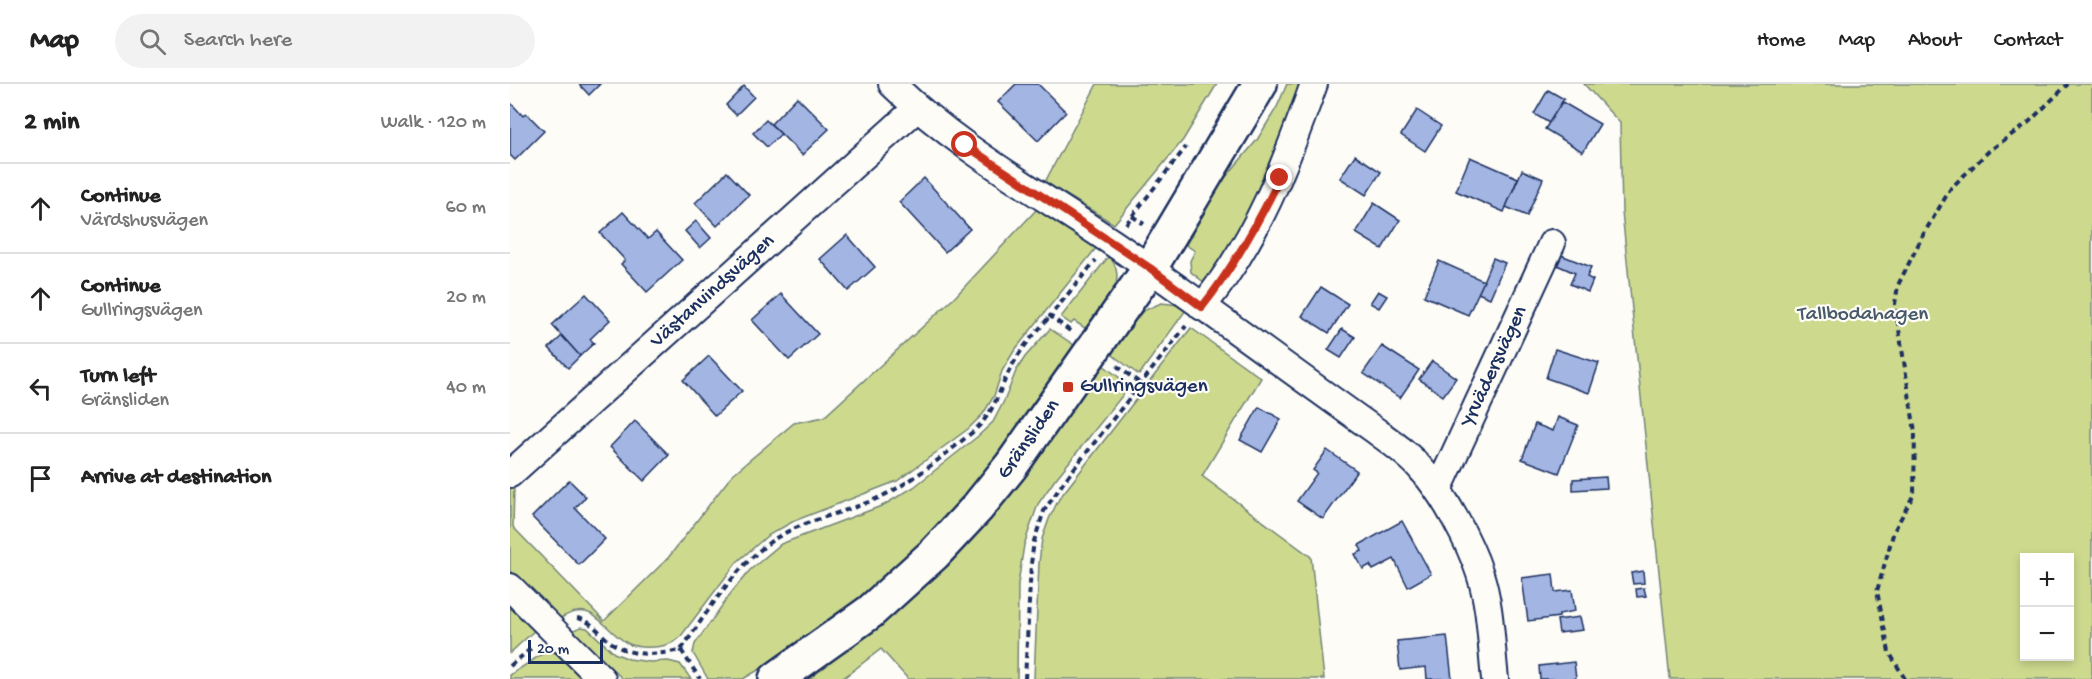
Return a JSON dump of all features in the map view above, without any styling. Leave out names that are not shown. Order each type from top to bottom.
[{"type":"street","points":[[892,84],[917,108],[965,145],[1150,268],[1404,452],[1438,490],[1472,554],[1485,595],[1495,679]]},
{"type":"street","name":"Gränsliden","points":[[776,679],[870,612],[934,554],[977,508],[1011,466],[1150,268],[1260,84]]},
{"type":"street","points":[[1202,307],[1226,275],[1256,227],[1280,178],[1314,84]]},
{"type":"street","name":"Västanvindsvägen","points":[[510,474],[917,108]]},
{"type":"street","name":"Yrvädersvägen","points":[[1438,490],[1552,243]]},
{"type":"street","points":[[510,587],[602,679]]},
{"type":"path","points":[[1905,679],[1889,652],[1877,591],[1894,531],[1914,494],[1915,432],[1895,304],[1898,285],[1923,235],[1951,188],[1989,151],[2029,122],[2068,84]]},
{"type":"path","points":[[1026,679],[1031,564],[1034,541],[1044,511],[1065,480],[1202,307]]},
{"type":"path","points":[[510,666],[565,621],[574,618],[590,623],[608,640],[622,649],[640,654],[681,650],[739,568],[772,541],[790,531],[871,501],[907,484],[971,433],[992,410],[1017,357],[1050,316]]},
{"type":"path","points":[[681,650],[700,679]]},
{"type":"green space","points":[[1097,84],[1217,84],[1183,140],[1114,224],[1045,182]]},
{"type":"green space","points":[[1287,84],[1305,84],[1283,144],[1228,257],[1205,283],[1191,272],[1190,261],[1195,251],[1186,245],[1220,184],[1257,140],[1277,107]]},
{"type":"green space","name":"Tallbodahagen","points":[[1584,84],[2092,84],[2092,679],[1670,679],[1622,212],[1620,123]]},
{"type":"green space","points":[[1037,209],[1097,247],[1014,351],[1002,371],[994,396],[983,414],[968,429],[897,481],[794,521],[767,536],[737,562],[674,642],[654,647],[631,645],[618,637],[596,617],[581,611],[559,619],[510,571],[510,488],[514,485],[513,527],[604,621],[668,558],[733,474],[794,423],[824,417],[954,298]]},
{"type":"green space","points":[[1109,256],[1115,266],[1117,276],[1116,285],[1107,304],[1088,330],[1074,321],[1071,324],[1061,317]]},
{"type":"green space","points":[[1161,303],[1179,305],[1186,310],[1139,375],[1106,350],[1143,311]]},
{"type":"green space","points":[[1191,328],[1261,378],[1202,476],[1311,557],[1324,679],[1034,679],[1039,563],[1042,539],[1049,519],[1059,499]]},
{"type":"green space","points":[[1050,329],[1077,347],[964,503],[870,594],[811,639],[743,679],[708,679],[693,653],[695,644],[750,570],[781,544],[884,505],[914,487],[977,437],[993,422],[1016,371],[1025,357]]},
{"type":"green space","points":[[1103,365],[1130,386],[1038,504],[1024,545],[1018,584],[1017,679],[908,679],[881,649],[842,679],[809,679],[913,593],[998,509],[1031,467],[1040,452],[1052,422],[1059,427]]},
{"type":"green space","points":[[510,605],[535,630],[510,653]]},
{"type":"green space","points":[[581,627],[587,628],[614,653],[629,659],[650,662],[668,661],[680,664],[691,679],[623,679],[571,631]]},
{"type":"green space","points":[[548,650],[560,655],[586,679],[510,679],[510,675]]},
{"type":"building","points":[[579,84],[600,84],[589,95]]},
{"type":"building","points":[[1016,84],[1038,84],[1066,112],[1038,141],[998,102]]},
{"type":"building","points":[[744,86],[754,97],[736,115],[726,105]]},
{"type":"building","points":[[1548,90],[1564,99],[1549,123],[1534,114]]},
{"type":"building","points":[[797,97],[829,129],[802,155],[771,124]]},
{"type":"building","points":[[510,102],[523,116],[526,113],[544,131],[515,160],[510,155]]},
{"type":"building","points":[[1562,102],[1600,124],[1583,152],[1545,129]]},
{"type":"building","points":[[1417,110],[1441,126],[1425,151],[1401,135]]},
{"type":"building","points":[[766,120],[781,134],[767,147],[753,133]]},
{"type":"building","points":[[1355,155],[1381,172],[1366,195],[1340,178]]},
{"type":"building","points":[[1470,157],[1518,178],[1504,212],[1456,191]]},
{"type":"building","points":[[1522,170],[1543,179],[1527,216],[1506,207]]},
{"type":"building","points":[[727,172],[749,195],[717,226],[695,203]]},
{"type":"building","points":[[924,178],[970,229],[945,252],[899,202]]},
{"type":"building","points":[[1374,203],[1400,220],[1382,249],[1356,233]]},
{"type":"building","points":[[623,212],[648,239],[656,232],[682,260],[647,292],[621,264],[625,260],[600,233]]},
{"type":"building","points":[[696,221],[711,238],[700,248],[685,231]]},
{"type":"building","points":[[847,235],[875,267],[848,291],[820,259]]},
{"type":"building","points":[[1561,255],[1591,267],[1587,277],[1593,280],[1588,292],[1570,284],[1575,273],[1557,265]]},
{"type":"building","points":[[1493,258],[1505,263],[1490,298],[1478,293]]},
{"type":"building","points":[[1439,261],[1484,281],[1468,315],[1424,296]]},
{"type":"building","points":[[1321,287],[1348,304],[1329,333],[1302,316]]},
{"type":"building","points":[[1378,291],[1387,296],[1379,308],[1370,303]]},
{"type":"building","points":[[586,294],[610,320],[590,339],[594,343],[580,356],[552,325]]},
{"type":"building","points":[[781,294],[818,334],[789,360],[752,320]]},
{"type":"building","points":[[1342,329],[1355,337],[1341,358],[1328,350]]},
{"type":"building","points":[[562,336],[580,356],[568,368],[549,348]]},
{"type":"building","points":[[1382,346],[1419,370],[1400,398],[1363,373]]},
{"type":"building","points":[[1555,349],[1599,363],[1589,393],[1546,378]]},
{"type":"building","points":[[709,356],[742,391],[715,416],[683,380]]},
{"type":"building","points":[[1432,361],[1456,378],[1443,396],[1419,379]]},
{"type":"building","points":[[1259,407],[1281,419],[1262,452],[1240,440]]},
{"type":"building","points":[[1558,417],[1578,425],[1559,473],[1522,459],[1535,424],[1553,431]]},
{"type":"building","points":[[635,421],[669,455],[644,481],[610,447]]},
{"type":"building","points":[[1327,450],[1357,471],[1323,519],[1297,501],[1317,473],[1313,470]]},
{"type":"building","points":[[1606,477],[1607,488],[1573,490],[1573,479]]},
{"type":"building","points":[[569,480],[586,497],[575,508],[605,539],[579,565],[532,517]]},
{"type":"building","points":[[1402,521],[1431,574],[1408,587],[1394,559],[1373,570],[1370,565],[1363,569],[1355,554],[1362,551],[1359,545]]},
{"type":"building","points":[[1643,571],[1644,583],[1633,584],[1631,573]]},
{"type":"building","points":[[1553,574],[1555,592],[1572,590],[1575,611],[1559,614],[1559,617],[1528,621],[1522,578]]},
{"type":"building","points":[[1644,588],[1646,596],[1637,597],[1636,589]]},
{"type":"building","points":[[1580,617],[1583,630],[1559,633],[1557,620]]},
{"type":"building","points":[[1447,636],[1452,679],[1427,679],[1426,667],[1400,670],[1397,641]]},
{"type":"building","points":[[1574,662],[1576,679],[1540,679],[1539,666]]},
{"type":"place","name":"Gullringsvägen","points":[[1068,387]]},
{"type":"route","points":[[965,145],[1150,268],[1202,307],[1226,275],[1256,227],[1280,178]]}]
